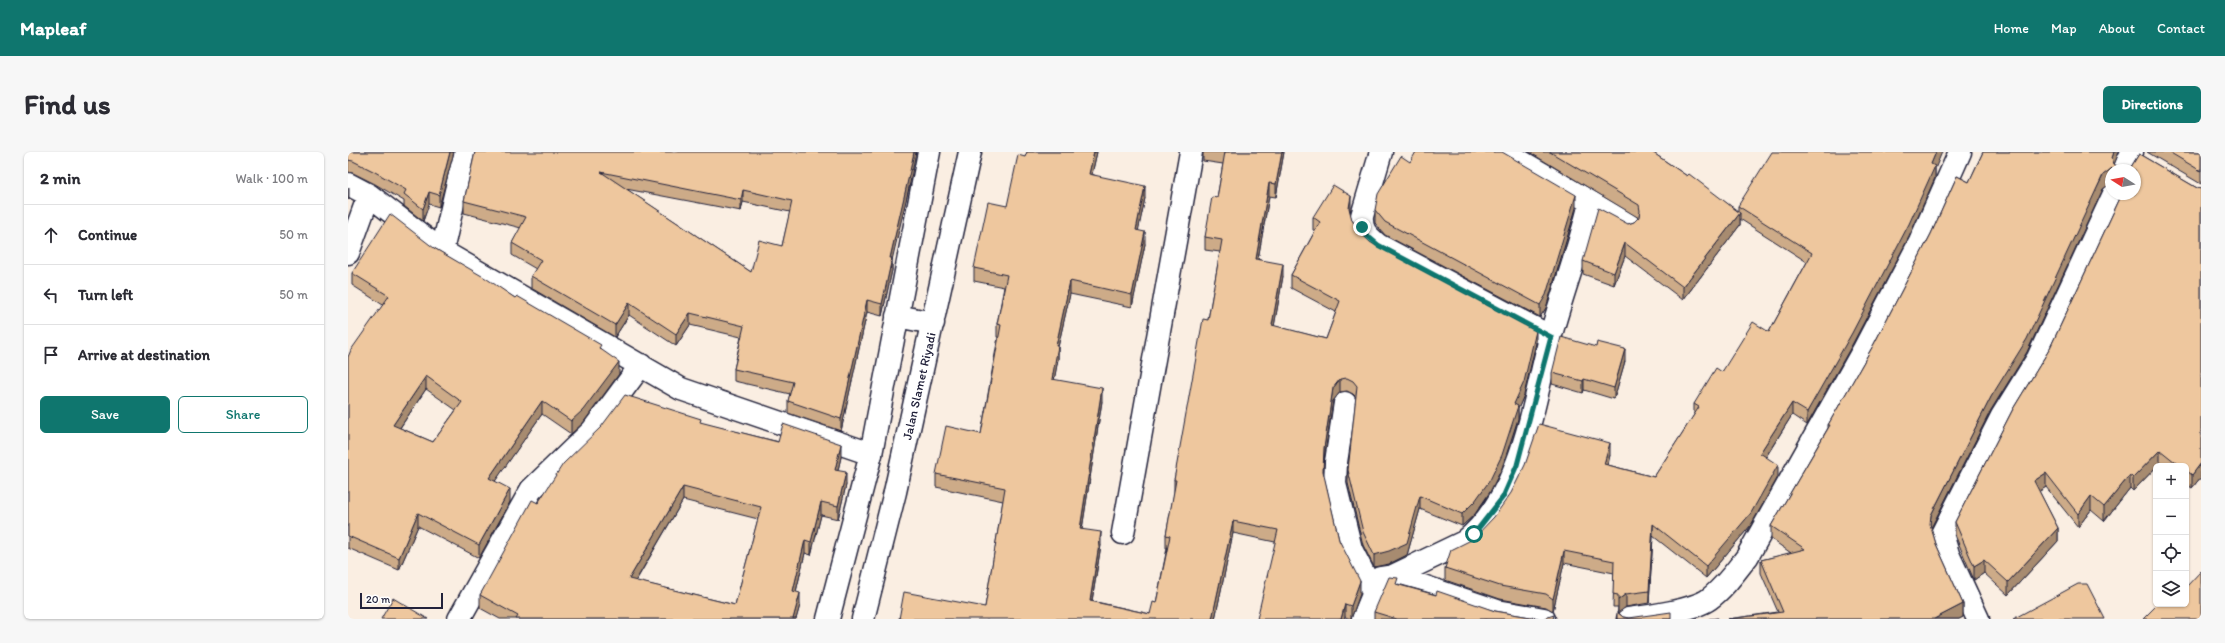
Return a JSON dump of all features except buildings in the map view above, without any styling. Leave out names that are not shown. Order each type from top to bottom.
[{"type":"street","points":[[442,251],[465,152]]},
{"type":"street","points":[[828,619],[871,454],[928,152]]},
{"type":"street","name":"Jalan Slamet Riyadi","points":[[863,619],[895,492],[970,152]]},
{"type":"street","points":[[1123,533],[1191,152]]},
{"type":"street","points":[[1381,152],[1362,216],[1362,227],[1365,234],[1378,245],[1551,337]]},
{"type":"street","points":[[1504,152],[1628,224]]},
{"type":"street","points":[[1628,619],[1678,610],[1708,600],[1729,580],[1746,557],[1862,351],[1920,242],[1960,152]]},
{"type":"street","points":[[2127,164],[2132,152]]},
{"type":"street","points":[[348,184],[369,195],[442,251],[681,389],[871,454]]},
{"type":"street","points":[[348,253],[369,195]]},
{"type":"street","points":[[1978,619],[1948,554],[1942,534],[2002,416],[2038,358],[2111,200]]},
{"type":"street","points":[[1363,619],[1380,578],[1393,576],[1464,542],[1474,534],[1503,497],[1517,465],[1569,272],[1581,242],[1590,203]]},
{"type":"street","points":[[897,316],[933,323]]},
{"type":"street","points":[[459,619],[531,490],[592,431],[641,365]]},
{"type":"street","points":[[1345,403],[1336,462],[1335,484],[1351,549],[1373,592]]},
{"type":"street","points":[[1393,576],[1497,611],[1544,619]]},
{"type":"route","points":[[1362,227],[1365,234],[1378,245],[1551,337],[1517,465],[1503,497],[1474,534]]}]
